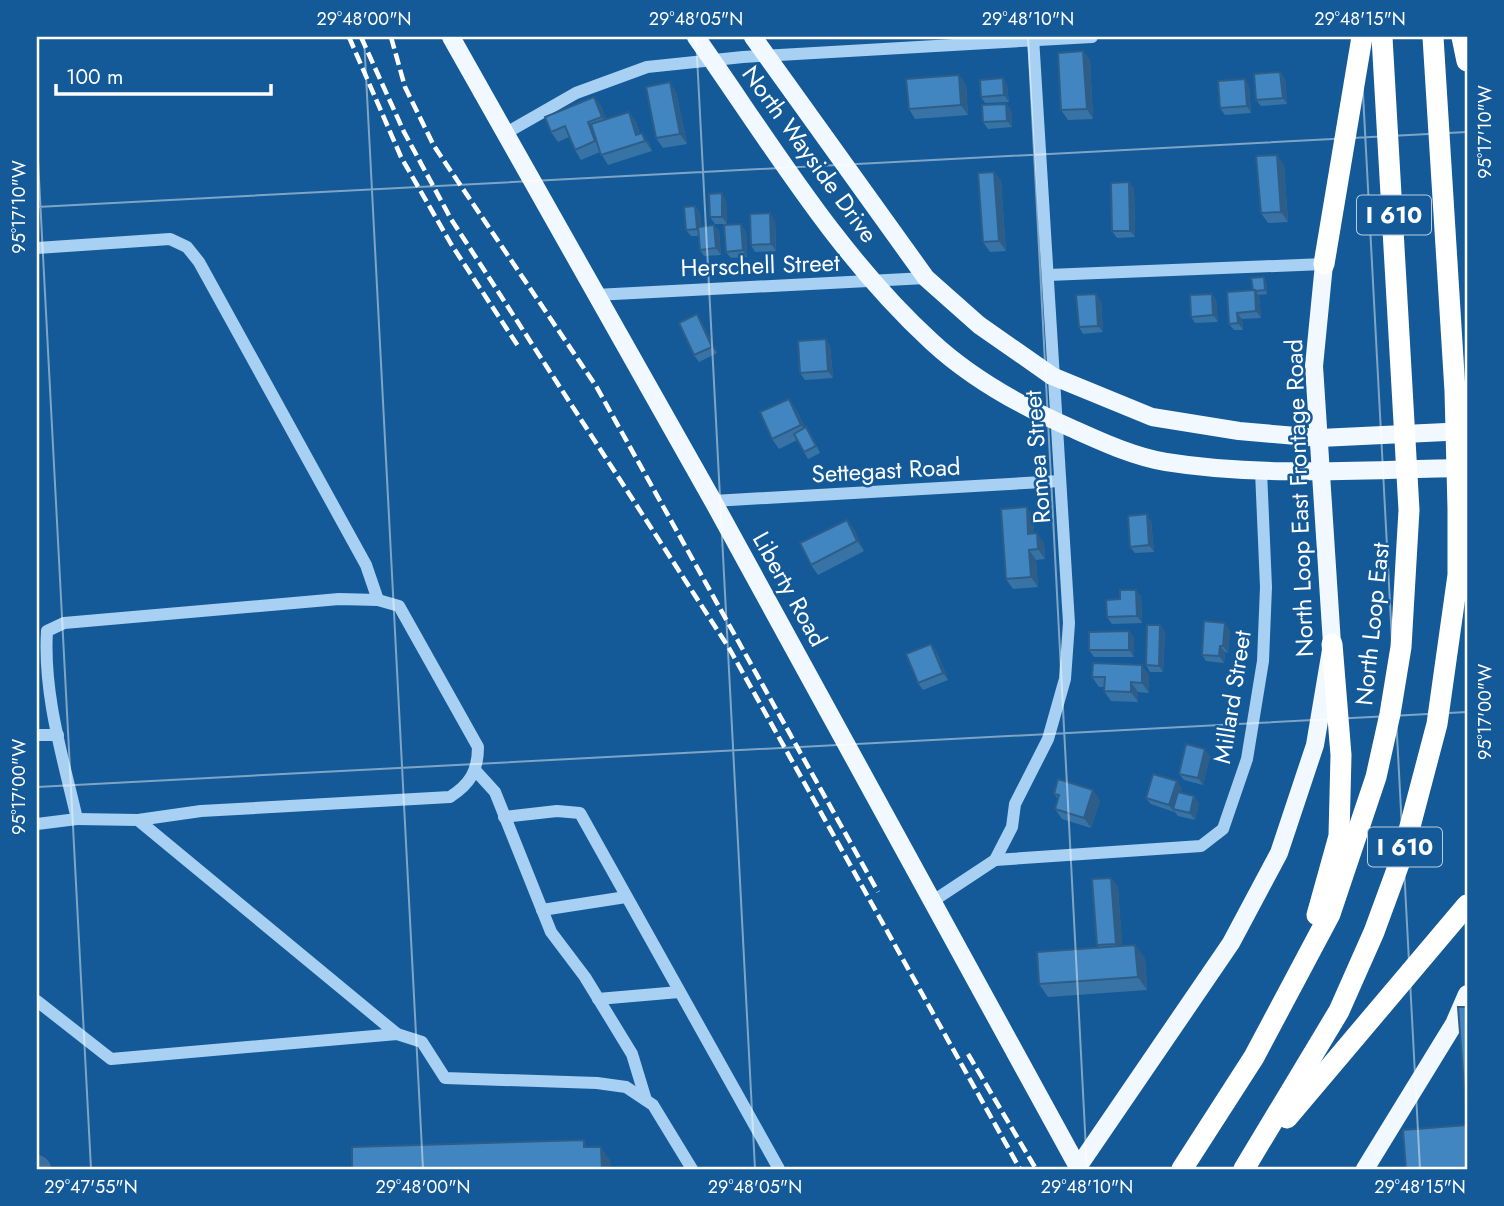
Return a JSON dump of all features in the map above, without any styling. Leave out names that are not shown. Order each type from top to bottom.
[{"type":"highway","points":[[1324,264],[1362,37]]},
{"type":"highway","name":"North Loop East","points":[[1182,1169],[1293,990],[1330,915],[1376,777],[1401,647],[1409,510],[1405,394],[1382,37]]},
{"type":"highway","name":"I 610","points":[[1249,1161],[1339,1011],[1374,932],[1403,853],[1426,775],[1449,650],[1458,575],[1455,391],[1433,37]]},
{"type":"highway","points":[[1462,37],[1467,61]]},
{"type":"highway","points":[[1293,990],[1339,836],[1341,755],[1332,644]]},
{"type":"highway","points":[[1249,1161],[1467,905]]},
{"type":"main road","name":"Liberty Road","points":[[451,37],[713,500],[1078,1168]]},
{"type":"main road","name":"North Wayside Drive","points":[[696,37],[817,214],[874,282],[933,343],[980,377],[1058,422],[1163,461],[1261,471],[1467,468]]},
{"type":"main road","name":"North Wayside Drive","points":[[753,37],[926,278],[979,325],[1052,376],[1152,416],[1239,431],[1321,438],[1467,431]]},
{"type":"main road","name":"North Loop East Frontage Road","points":[[1078,1168],[1231,943],[1279,853],[1315,745],[1332,644],[1321,438],[1314,366],[1324,264]]},
{"type":"main road","points":[[1365,1169],[1454,1024],[1467,994]]},
{"type":"street","points":[[506,133],[576,93],[648,67],[766,56],[1033,38],[1092,37]]},
{"type":"street","name":"Romea Street","points":[[995,860],[1012,827],[1014,804],[1048,739],[1065,679],[1069,623],[1033,38]]},
{"type":"street","points":[[37,247],[170,239],[187,247],[199,262],[366,565],[378,600]]},
{"type":"street","points":[[1048,275],[1324,264]]},
{"type":"street","name":"Herschell Street","points":[[595,295],[926,278]]},
{"type":"street","name":"Millard Street","points":[[933,901],[995,860],[1201,846],[1215,838],[1223,829],[1247,759],[1263,661],[1266,587],[1261,471]]},
{"type":"street","name":"Settegast Road","points":[[713,500],[1060,481]]},
{"type":"street","points":[[37,824],[77,819],[138,820],[201,811],[450,797],[467,785],[474,771],[478,747],[399,606],[378,600],[339,599],[64,623],[47,631],[46,653],[58,734],[77,819]]},
{"type":"street","points":[[37,735],[58,734]]},
{"type":"street","points":[[474,771],[495,792],[551,932],[632,1054],[646,1100]]},
{"type":"street","points":[[505,817],[558,811],[580,813],[779,1169]]},
{"type":"street","points":[[138,820],[397,1034],[422,1042],[445,1078],[597,1083],[626,1087],[653,1105],[692,1169]]},
{"type":"street","points":[[542,910],[626,897]]},
{"type":"street","points":[[598,999],[679,992]]},
{"type":"street","points":[[37,1000],[111,1059],[397,1034]]},
{"type":"building","points":[[1083,51],[1087,109],[1061,110],[1058,53]]},
{"type":"building","points":[[1280,72],[1283,98],[1256,100],[1254,74]]},
{"type":"building","points":[[959,75],[961,105],[909,109],[906,79]]},
{"type":"building","points":[[1003,78],[1004,95],[981,97],[980,80]]},
{"type":"building","points":[[1245,79],[1247,106],[1220,108],[1218,81]]},
{"type":"building","points":[[670,82],[680,134],[656,138],[646,87]]},
{"type":"building","points":[[594,97],[602,117],[588,122],[595,141],[575,150],[565,126],[551,132],[545,117]]},
{"type":"building","points":[[1006,104],[1007,121],[983,122],[982,105]]},
{"type":"building","points":[[629,112],[636,135],[642,133],[645,141],[601,155],[591,124]]},
{"type":"building","points":[[1277,155],[1281,212],[1261,213],[1256,156]]},
{"type":"building","points":[[994,172],[999,241],[983,242],[978,173]]},
{"type":"building","points":[[1129,182],[1130,231],[1112,231],[1111,183]]},
{"type":"building","points":[[722,193],[722,217],[710,217],[709,194]]},
{"type":"building","points":[[695,206],[697,229],[686,230],[684,207]]},
{"type":"building","points":[[770,213],[771,244],[751,245],[750,214]]},
{"type":"building","points":[[741,224],[743,250],[726,252],[724,225]]},
{"type":"building","points":[[714,225],[716,248],[700,250],[698,227]]},
{"type":"building","points":[[1264,277],[1265,290],[1253,290],[1251,278]]},
{"type":"building","points":[[1255,290],[1256,311],[1237,313],[1238,323],[1229,324],[1227,292]]},
{"type":"building","points":[[1096,294],[1098,326],[1079,327],[1076,295]]},
{"type":"building","points":[[1212,294],[1213,315],[1191,317],[1190,295]]},
{"type":"building","points":[[697,314],[712,347],[694,355],[679,323]]},
{"type":"building","points":[[826,339],[828,371],[800,373],[798,341]]},
{"type":"building","points":[[789,399],[801,425],[772,439],[760,412]]},
{"type":"building","points":[[806,427],[816,446],[804,452],[794,434]]},
{"type":"building","points":[[1027,507],[1028,534],[1037,533],[1038,549],[1029,550],[1031,577],[1006,579],[1001,509]]},
{"type":"building","points":[[1147,514],[1149,545],[1130,547],[1128,516]]},
{"type":"building","points":[[847,520],[857,541],[811,565],[800,543]]},
{"type":"building","points":[[1120,590],[1136,590],[1137,616],[1107,617],[1106,600],[1120,599]]},
{"type":"building","points":[[1204,621],[1225,623],[1223,646],[1220,646],[1219,656],[1202,655]]},
{"type":"building","points":[[1147,625],[1160,625],[1159,666],[1146,665]]},
{"type":"building","points":[[1129,631],[1129,650],[1089,650],[1089,632]]},
{"type":"building","points":[[931,644],[943,673],[918,683],[906,654]]},
{"type":"building","points":[[1093,663],[1142,665],[1142,683],[1131,682],[1131,692],[1104,691],[1105,677],[1092,677]]},
{"type":"building","points":[[1186,744],[1205,749],[1198,778],[1179,774]]},
{"type":"building","points":[[1153,774],[1177,781],[1169,805],[1146,798]]},
{"type":"building","points":[[1058,779],[1093,790],[1084,818],[1055,809],[1059,795],[1054,794]]},
{"type":"building","points":[[1178,792],[1194,796],[1190,813],[1173,809]]},
{"type":"building","points":[[1111,878],[1116,944],[1097,945],[1092,879]]},
{"type":"building","points":[[1135,945],[1138,977],[1039,984],[1037,952]]},
{"type":"building","points":[[1458,1007],[1467,1007],[1467,1125]]},
{"type":"building","points":[[1467,1125],[1467,1169],[1406,1169],[1403,1130]]},
{"type":"building","points":[[584,1140],[584,1147],[601,1147],[602,1169],[352,1169],[352,1147]]},
{"type":"railway","points":[[349,37],[401,157],[451,244],[518,346]]},
{"type":"railway","points":[[361,37],[404,132],[451,219],[729,648],[1020,1169]]},
{"type":"railway","points":[[391,37],[405,87],[434,146],[596,386],[878,892]]},
{"type":"railway","points":[[968,1054],[1036,1169]]}]
